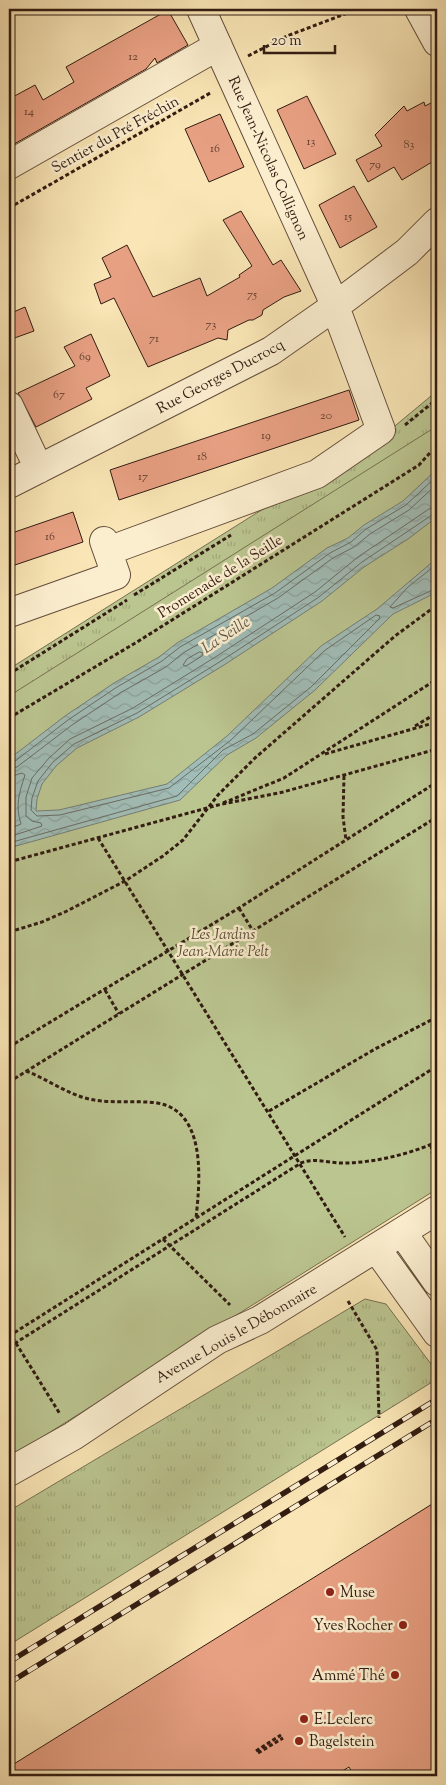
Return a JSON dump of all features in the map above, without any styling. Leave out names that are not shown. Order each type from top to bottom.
[{"type":"street","name":"Rue Jean-Nicolas Collignon","points":[[9,613],[116,575],[106,546],[317,474],[380,430],[334,307],[201,9]]},
{"type":"street","points":[[419,9],[437,42]]},
{"type":"street","points":[[9,165],[227,64]]},
{"type":"street","name":"Rue Georges Ducrocq","points":[[9,484],[271,351],[334,307],[407,252],[437,222]]},
{"type":"street","points":[[9,406],[39,469]]},
{"type":"street","name":"Avenue Louis le Débonnaire","points":[[9,1472],[73,1436],[217,1340],[260,1320],[437,1210]]},
{"type":"street","points":[[402,1232],[437,1282]]},
{"type":"street","points":[[376,1248],[437,1333]]},
{"type":"path","name":"Sentier du Pré Fréchin","points":[[9,208],[52,182],[227,64],[288,36],[358,9]]},
{"type":"path","points":[[400,428],[437,399]]},
{"type":"path","name":"Promenade de la Seille","points":[[9,718],[136,642],[419,465],[437,445]]},
{"type":"path","points":[[9,674],[234,533]]},
{"type":"path","points":[[9,932],[42,922],[125,882],[148,867],[183,840],[206,808],[255,758],[395,636],[437,605]]},
{"type":"path","points":[[218,806],[284,778],[437,679]]},
{"type":"path","points":[[410,729],[437,713]]},
{"type":"path","points":[[322,755],[437,722]]},
{"type":"path","points":[[9,862],[206,808],[249,801],[344,776],[437,749]]},
{"type":"path","points":[[344,776],[343,818],[346,840]]},
{"type":"path","points":[[9,1047],[239,908],[437,782]]},
{"type":"path","points":[[9,1072],[11,1080],[437,817]]},
{"type":"path","points":[[98,838],[296,1154],[346,1238]]},
{"type":"path","points":[[239,908],[253,931]]},
{"type":"path","points":[[105,990],[119,1014]]},
{"type":"path","points":[[269,1112],[375,1049],[437,1017]]},
{"type":"path","points":[[62,1419],[9,1334],[437,1066]]},
{"type":"path","points":[[26,1071],[88,1099],[160,1104],[176,1110],[188,1124],[194,1137],[197,1158],[198,1195],[195,1218]]},
{"type":"path","points":[[9,1347],[301,1163],[310,1159],[344,1163],[362,1162],[387,1158],[437,1142]]},
{"type":"path","points":[[432,1145],[437,1184]]},
{"type":"path","points":[[163,1239],[236,1310]]},
{"type":"path","points":[[348,1301],[378,1350],[379,1418]]},
{"type":"path","points":[[257,1752],[282,1737]]},
{"type":"green space","points":[[437,391],[437,491],[9,772],[9,669],[255,514],[372,445]]},
{"type":"green space","name":"Les Jardins Jean-Marie Pelt","points":[[437,426],[437,1189],[9,1458],[9,696]]},
{"type":"green space","points":[[365,1299],[386,1304],[437,1372],[437,1379],[9,1645],[9,1511]]},
{"type":"water","name":"La Seille","points":[[437,469],[437,517],[408,539],[364,567],[322,601],[224,665],[139,717],[77,748],[56,766],[42,784],[37,799],[36,811],[59,810],[167,784],[227,736],[321,646],[377,609],[437,558],[437,592],[393,614],[315,690],[256,738],[227,755],[180,800],[9,848],[9,759],[65,716],[114,683],[159,657],[177,643],[272,588],[327,548],[348,538],[364,525],[403,501]]},
{"type":"building","points":[[168,10],[188,45],[157,63],[155,58],[146,69],[9,147],[9,99],[35,85],[43,100],[74,82],[66,67]]},
{"type":"building","points":[[307,96],[336,154],[304,169],[277,110]]},
{"type":"building","points":[[437,100],[437,159],[402,180],[394,167],[368,182],[356,160],[382,146],[375,135],[404,106],[407,111],[424,102],[425,106]]},
{"type":"building","points":[[220,114],[244,167],[209,182],[185,129]]},
{"type":"building","points":[[354,186],[377,227],[340,248],[319,205]]},
{"type":"building","points":[[241,211],[273,265],[281,260],[301,291],[284,297],[263,310],[262,315],[253,320],[228,330],[227,340],[218,338],[148,367],[114,298],[101,304],[94,284],[111,277],[102,258],[127,245],[153,297],[200,278],[207,296],[240,277],[239,275],[252,266],[223,220]]},
{"type":"building","points":[[25,307],[34,331],[9,340],[9,314]]},
{"type":"building","points":[[91,334],[110,376],[86,388],[92,399],[36,427],[18,393],[75,366],[64,347]]},
{"type":"building","points":[[349,390],[359,420],[119,500],[110,470]]},
{"type":"building","points":[[73,512],[83,542],[9,567],[9,534]]},
{"type":"building","name":"Muse","points":[[437,1501],[437,1776],[354,1776],[349,1767],[334,1776],[9,1776],[9,1767]]},
{"type":"railway","points":[[9,1662],[437,1399]]},
{"type":"railway","points":[[9,1683],[437,1419]]},
{"type":"place","name":"Muse","points":[[330,1592]]},
{"type":"place","name":"Yves Rocher","points":[[403,1625]]},
{"type":"place","name":"Ammé Thé","points":[[395,1675]]},
{"type":"place","name":"E.Leclerc","points":[[304,1719]]},
{"type":"place","name":"Bagelstein","points":[[299,1741]]}]
